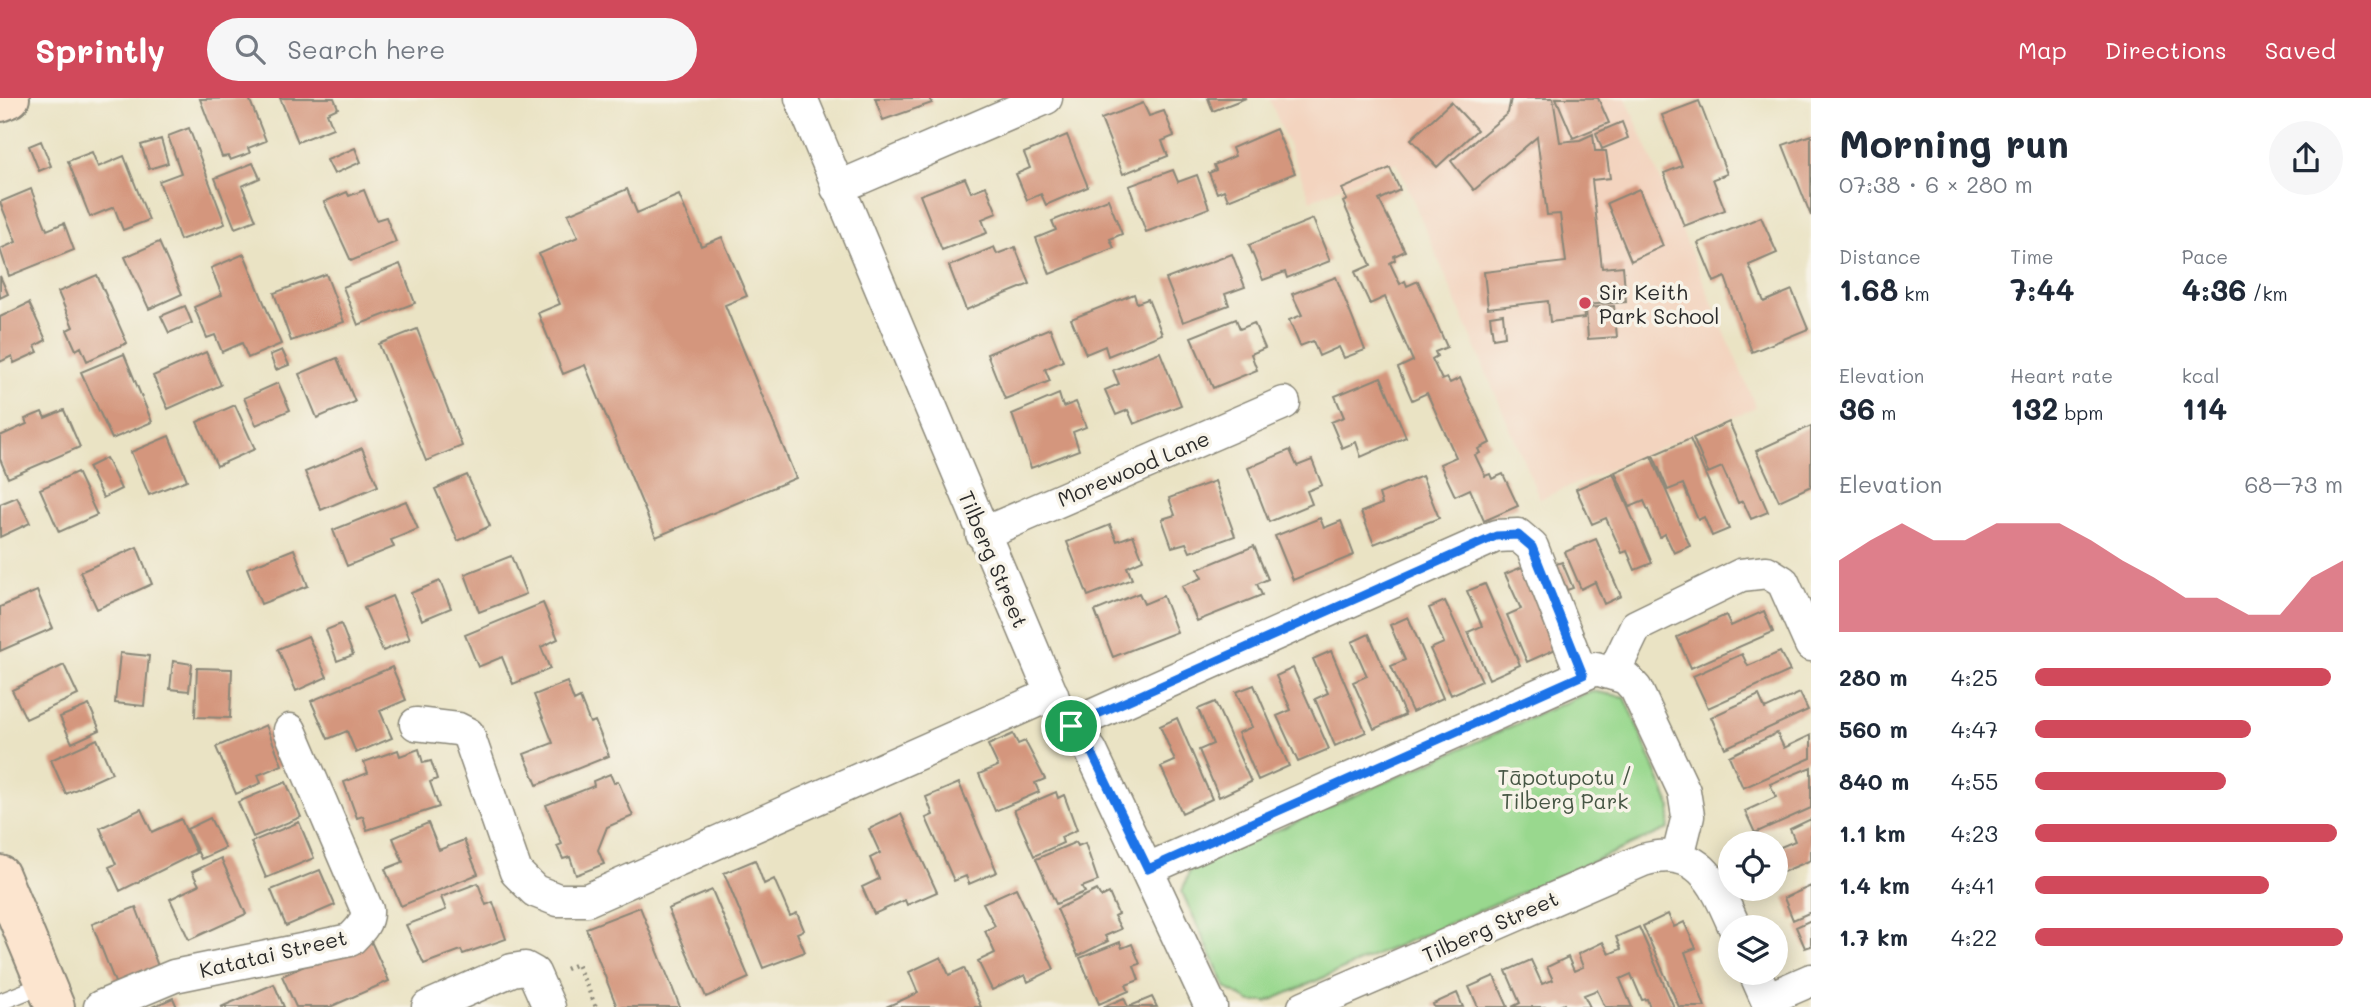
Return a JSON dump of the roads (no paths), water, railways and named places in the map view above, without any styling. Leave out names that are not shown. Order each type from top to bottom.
[{"type":"main road","points":[[0,102],[10,98]]},
{"type":"main road","points":[[0,876],[50,996]]},
{"type":"street","name":"Tilberg Street","points":[[801,98],[836,188],[1052,694],[1071,726],[1091,751],[1211,1007]]},
{"type":"street","points":[[836,188],[1046,98]]},
{"type":"street","name":"Morewood Lane","points":[[982,534],[1284,402]]},
{"type":"street","points":[[1071,726],[1496,536],[1518,535],[1532,547],[1597,674]]},
{"type":"street","points":[[1148,869],[1597,674],[1636,626],[1741,575],[1768,572],[1783,582],[1811,645]]},
{"type":"street","points":[[1597,674],[1626,678],[1636,689],[1684,792],[1688,817],[1678,856],[1698,865],[1716,886],[1729,915]]},
{"type":"street","points":[[416,724],[458,729],[468,734],[516,872],[535,891],[558,900],[587,900],[1052,694]]},
{"type":"street","name":"Katatai Street","points":[[100,1007],[174,976],[350,940],[361,929],[368,918],[367,910],[290,730]]},
{"type":"street","name":"Tilberg Street","points":[[1304,1007],[1643,860],[1663,854],[1678,856]]},
{"type":"street","points":[[428,1007],[512,970],[524,968],[534,973],[549,1007]]},
{"type":"street","points":[[1764,993],[1811,980]]},
{"type":"lane","points":[[0,1002],[50,996]]},
{"type":"place","name":"Sir Keith Park School","points":[[1585,303]]},
{"type":"park label","name":"Tāpotupotu / Tilberg Park","points":[[1565,788]]}]
